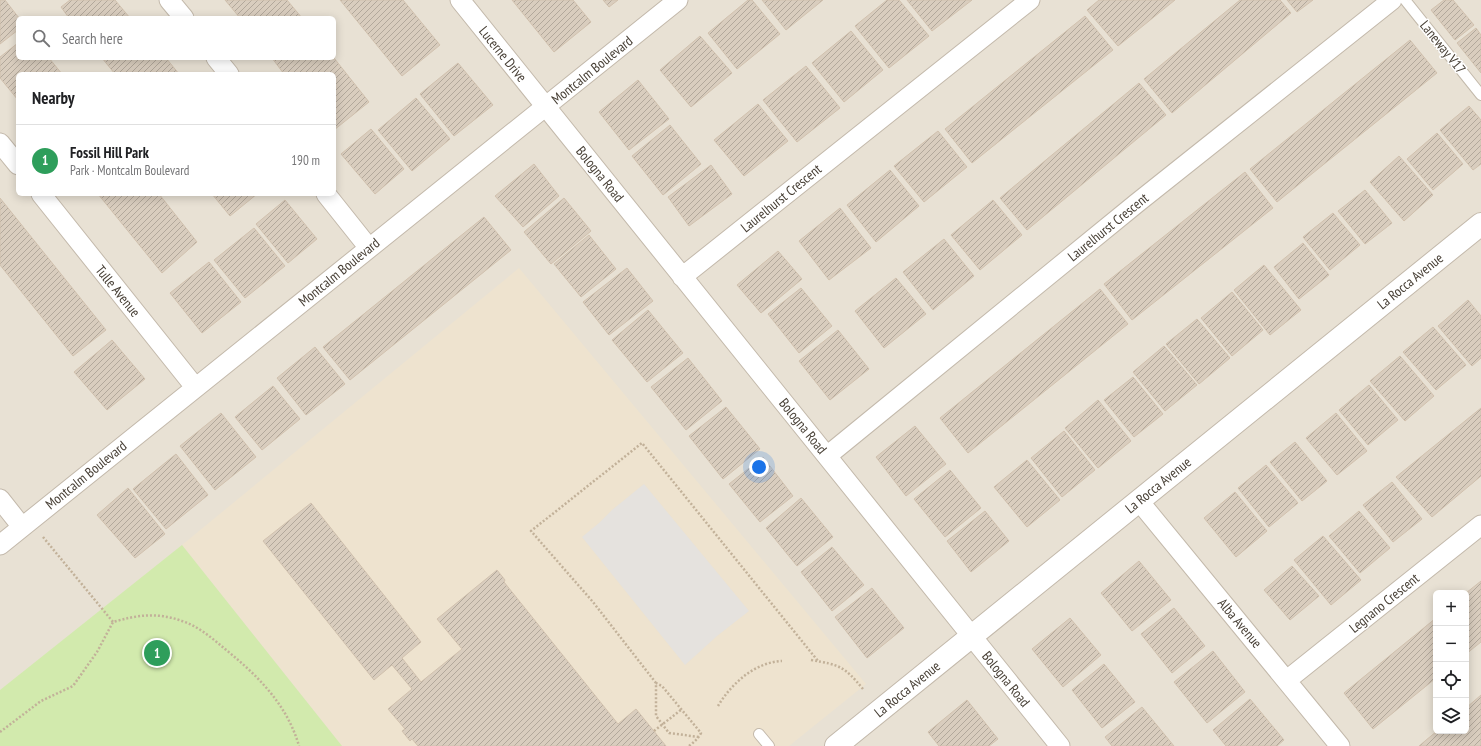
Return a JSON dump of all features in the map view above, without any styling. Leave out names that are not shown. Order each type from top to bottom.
[{"type":"street","points":[[169,0],[182,16]]},
{"type":"street","name":"Lucerne Drive","points":[[460,0],[546,107]]},
{"type":"street","name":"Montcalm Boulevard","points":[[0,545],[678,0]]},
{"type":"street","name":"Laurelhurst Crescent","points":[[682,277],[1030,0]]},
{"type":"street","name":"Laurelhurst Crescent","points":[[827,456],[1131,208],[1392,0]]},
{"type":"street","points":[[218,60],[227,72]]},
{"type":"street","name":"Bologna Road","points":[[546,107],[1060,746]]},
{"type":"street","points":[[0,143],[16,163]]},
{"type":"street","name":"Tulle Avenue","points":[[43,196],[196,388]]},
{"type":"street","points":[[328,196],[370,248]]},
{"type":"street","name":"La Rocca Avenue","points":[[836,746],[1481,224]]},
{"type":"street","points":[[0,499],[22,527]]},
{"type":"street","name":"Alba Avenue","points":[[1139,501],[1288,680],[1340,746]]},
{"type":"street","name":"Legnano Crescent","points":[[1288,680],[1481,525]]},
{"type":"lane","name":"Laneway V17","points":[[1405,0],[1481,95]]},
{"type":"lane","points":[[759,734],[769,746]]},
{"type":"path","points":[[688,746],[699,737],[701,733],[662,686],[656,683],[593,602],[532,531],[642,443],[818,661]]},
{"type":"path","points":[[43,537],[113,622]]},
{"type":"path","points":[[0,732],[41,701],[73,686],[97,652],[113,622],[142,615],[164,616],[182,621],[195,627],[215,640],[235,657],[277,700],[287,716],[299,746]]},
{"type":"path","points":[[811,660],[841,667],[848,672],[863,689]]},
{"type":"path","points":[[718,706],[730,689],[746,675],[775,661],[782,661]]},
{"type":"path","points":[[656,683],[656,716],[669,733],[699,737]]},
{"type":"path","points":[[654,731],[682,709]]},
{"type":"shaded area","points":[[0,0],[1481,0],[1481,746],[0,746]]},
{"type":"shaded area","points":[[519,268],[866,684],[789,746],[342,746],[182,545]]},
{"type":"shaded area","points":[[644,484],[749,611],[717,636],[685,665],[582,537]]},
{"type":"green space","points":[[182,545],[342,746],[0,746],[0,690]]},
{"type":"building","points":[[0,0],[5,0],[17,16],[16,16],[16,32],[0,44]]},
{"type":"building","points":[[70,0],[115,0],[128,16],[68,16],[61,7]]},
{"type":"building","points":[[225,0],[287,0],[300,16],[238,16]]},
{"type":"building","points":[[340,0],[403,0],[440,45],[402,76]]},
{"type":"building","points":[[512,0],[573,0],[591,22],[554,52]]},
{"type":"building","points":[[603,0],[618,0],[609,7]]},
{"type":"building","points":[[748,0],[752,0],[780,34],[737,69],[708,33]]},
{"type":"building","points":[[762,0],[823,0],[786,30]]},
{"type":"building","points":[[887,0],[899,0],[929,36],[889,68],[855,26]]},
{"type":"building","points":[[907,0],[972,0],[932,31]]},
{"type":"building","points":[[1099,0],[1175,0],[1118,46],[1087,10]]},
{"type":"building","points":[[1240,0],[1280,0],[1291,13],[1172,113],[1144,79]]},
{"type":"building","points":[[1287,0],[1313,0],[1297,12]]},
{"type":"building","points":[[1444,0],[1453,0],[1474,25],[1455,40],[1431,10]]},
{"type":"building","points":[[1085,16],[1113,50],[972,163],[945,129]]},
{"type":"building","points":[[1476,28],[1481,35],[1481,73],[1457,43]]},
{"type":"building","points":[[851,31],[883,70],[844,102],[812,63]]},
{"type":"building","points":[[700,36],[732,73],[691,107],[660,70]]},
{"type":"building","points":[[1410,40],[1437,73],[1277,202],[1250,169]]},
{"type":"building","points":[[16,45],[16,60],[51,60],[60,72],[16,72],[16,98],[0,78],[0,57]]},
{"type":"building","points":[[104,60],[168,60],[177,72],[113,72]]},
{"type":"building","points":[[274,60],[336,60],[369,102],[336,128],[336,72],[282,72]]},
{"type":"building","points":[[458,63],[493,105],[454,136],[420,94]]},
{"type":"building","points":[[806,66],[840,108],[797,142],[763,100]]},
{"type":"building","points":[[638,80],[669,119],[629,150],[599,112]]},
{"type":"building","points":[[1139,83],[1166,115],[1027,230],[1000,198]]},
{"type":"building","points":[[416,98],[450,139],[412,171],[378,130]]},
{"type":"building","points":[[758,104],[788,141],[744,176],[714,140]]},
{"type":"building","points":[[1469,106],[1481,120],[1481,164],[1473,170],[1440,130]]},
{"type":"building","points":[[670,125],[701,164],[663,195],[632,156]]},
{"type":"building","points":[[371,129],[404,169],[375,194],[341,154]]},
{"type":"building","points":[[938,131],[967,167],[924,202],[894,166]]},
{"type":"building","points":[[1437,133],[1463,164],[1433,190],[1407,159]]},
{"type":"building","points":[[1399,156],[1433,195],[1404,221],[1370,182]]},
{"type":"building","points":[[534,164],[559,196],[523,227],[495,196]]},
{"type":"building","points":[[711,165],[732,194],[689,226],[668,197]]},
{"type":"building","points":[[890,170],[919,206],[876,242],[847,205]]},
{"type":"building","points":[[1245,172],[1273,208],[1132,320],[1104,284]]},
{"type":"building","points":[[1365,190],[1392,223],[1365,244],[1338,211]]},
{"type":"building","points":[[100,196],[161,196],[197,242],[162,273]]},
{"type":"building","points":[[214,196],[255,196],[230,216]]},
{"type":"building","points":[[0,198],[106,330],[73,356],[0,265]]},
{"type":"building","points":[[564,198],[591,231],[551,264],[524,232]]},
{"type":"building","points":[[285,200],[317,239],[288,263],[256,224]]},
{"type":"building","points":[[993,200],[1022,235],[980,270],[951,235]]},
{"type":"building","points":[[840,208],[871,248],[829,280],[799,241]]},
{"type":"building","points":[[1333,213],[1360,245],[1330,270],[1303,237]]},
{"type":"building","points":[[484,217],[511,250],[350,380],[323,347]]},
{"type":"building","points":[[254,228],[285,266],[245,298],[214,260]]},
{"type":"building","points":[[589,235],[616,269],[581,297],[554,264]]},
{"type":"building","points":[[944,239],[974,276],[933,310],[903,272]]},
{"type":"building","points":[[1303,243],[1329,275],[1299,299],[1274,267]]},
{"type":"building","points":[[778,251],[802,279],[761,313],[737,285]]},
{"type":"building","points":[[209,262],[241,302],[202,333],[170,293]]},
{"type":"building","points":[[1264,265],[1301,310],[1270,335],[1234,290]]},
{"type":"building","points":[[627,268],[653,301],[609,335],[583,302]]},
{"type":"building","points":[[896,278],[926,314],[884,348],[855,311]]},
{"type":"building","points":[[801,288],[832,326],[799,353],[768,314]]},
{"type":"building","points":[[1100,289],[1128,324],[968,453],[940,418]]},
{"type":"building","points":[[1232,292],[1263,330],[1232,356],[1201,318]]},
{"type":"building","points":[[1468,300],[1481,316],[1481,358],[1472,366],[1438,326]]},
{"type":"building","points":[[648,310],[683,353],[647,382],[612,340]]},
{"type":"building","points":[[1197,319],[1230,358],[1199,384],[1166,344]]},
{"type":"building","points":[[1433,327],[1466,365],[1436,390],[1403,352]]},
{"type":"building","points":[[838,330],[869,369],[830,400],[799,361]]},
{"type":"building","points":[[112,340],[145,379],[107,410],[74,372]]},
{"type":"building","points":[[1164,346],[1197,385],[1165,411],[1133,372]]},
{"type":"building","points":[[315,347],[345,384],[306,415],[277,378]]},
{"type":"building","points":[[1400,356],[1434,396],[1405,421],[1370,381]]},
{"type":"building","points":[[688,358],[722,401],[686,430],[651,387]]},
{"type":"building","points":[[1133,377],[1163,414],[1134,437],[1104,400]]},
{"type":"building","points":[[1369,385],[1398,420],[1368,445],[1339,410]]},
{"type":"building","points":[[273,386],[300,419],[262,450],[235,417]]},
{"type":"building","points":[[1098,400],[1131,441],[1098,468],[1065,428]]},
{"type":"building","points":[[726,407],[760,449],[723,479],[689,436]]},
{"type":"building","points":[[1481,408],[1481,476],[1432,517],[1396,477]]},
{"type":"building","points":[[221,413],[256,457],[215,490],[180,446]]},
{"type":"building","points":[[1336,413],[1367,451],[1337,475],[1306,438]]},
{"type":"building","points":[[915,426],[946,464],[906,496],[876,457]]},
{"type":"building","points":[[1064,431],[1095,470],[1062,497],[1031,458]]},
{"type":"building","points":[[1295,442],[1327,481],[1302,501],[1270,462]]},
{"type":"building","points":[[176,454],[208,495],[166,529],[133,489]]},
{"type":"building","points":[[763,457],[793,496],[760,522],[729,484]]},
{"type":"building","points":[[1027,460],[1060,500],[1027,527],[994,487]]},
{"type":"building","points":[[1266,465],[1298,503],[1269,527],[1238,488]]},
{"type":"building","points":[[950,470],[981,508],[945,537],[914,499]]},
{"type":"building","points":[[1392,482],[1422,519],[1393,542],[1363,505]]},
{"type":"building","points":[[128,488],[165,534],[135,558],[97,515]]},
{"type":"building","points":[[1235,492],[1267,531],[1236,557],[1204,518]]},
{"type":"building","points":[[801,498],[833,537],[797,566],[766,528]]},
{"type":"building","points":[[311,503],[421,642],[402,658],[421,682],[462,649],[437,619],[497,570],[505,580],[504,582],[618,724],[636,709],[666,746],[418,746],[412,739],[410,741],[402,731],[405,729],[388,709],[412,689],[392,665],[374,680],[263,541]]},
{"type":"building","points":[[985,511],[1009,541],[971,572],[947,541]]},
{"type":"building","points":[[1359,511],[1390,548],[1360,573],[1329,536]]},
{"type":"building","points":[[1323,536],[1361,580],[1331,605],[1294,560]]},
{"type":"building","points":[[832,547],[864,585],[832,611],[801,572]]},
{"type":"building","points":[[1139,561],[1171,600],[1132,631],[1101,593]]},
{"type":"building","points":[[1292,566],[1319,596],[1290,620],[1264,590]]},
{"type":"building","points":[[1481,581],[1481,642],[1469,652],[1469,626],[1469,591]]},
{"type":"building","points":[[872,588],[904,628],[867,658],[835,617]]},
{"type":"building","points":[[1174,608],[1205,646],[1172,673],[1141,634]]},
{"type":"building","points":[[1070,618],[1101,655],[1063,687],[1032,649]]},
{"type":"building","points":[[1433,620],[1433,680],[1373,729],[1344,693]]},
{"type":"building","points":[[1213,651],[1245,692],[1207,723],[1174,682]]},
{"type":"building","points":[[1104,664],[1135,702],[1102,728],[1072,690]]},
{"type":"building","points":[[1481,695],[1481,746],[1419,746],[1433,734],[1469,734],[1469,705]]},
{"type":"building","points":[[1250,699],[1284,740],[1277,746],[1226,746],[1213,730]]},
{"type":"building","points":[[967,700],[998,739],[989,746],[939,746],[928,732]]},
{"type":"building","points":[[1142,707],[1174,746],[1112,746],[1105,737]]},
{"type":"place","name":"Fossil Hill Park","points":[[157,653]]}]
